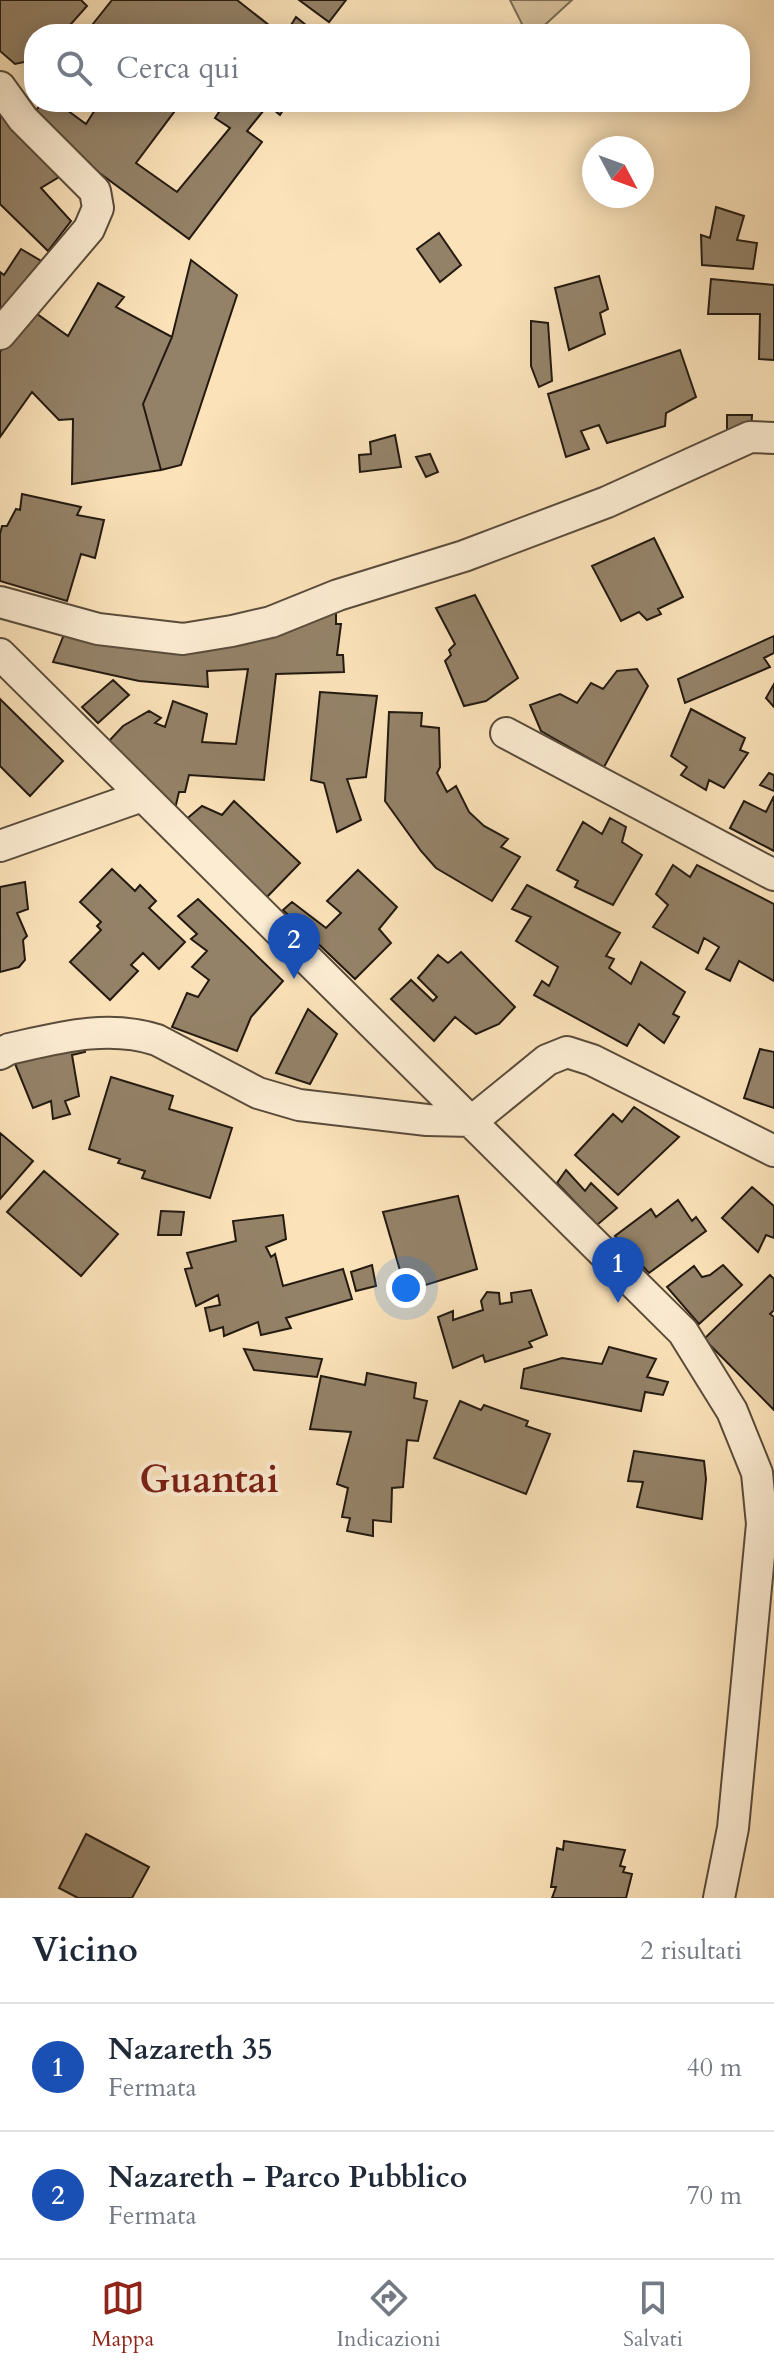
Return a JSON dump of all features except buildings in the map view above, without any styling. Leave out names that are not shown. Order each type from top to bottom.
[{"type":"street","points":[[0,87],[23,119],[95,191],[98,208],[89,229],[0,334]]},
{"type":"street","points":[[0,602],[112,631],[183,639],[232,631],[271,622],[338,595],[464,556],[607,502],[750,437],[774,438]]},
{"type":"street","points":[[0,654],[683,1332],[732,1411],[757,1473],[762,1524],[733,1828],[719,1898]]},
{"type":"street","points":[[506,733],[774,875]]},
{"type":"street","points":[[0,846],[142,796]]},
{"type":"street","points":[[0,1054],[9,1049],[84,1033],[142,1035],[258,1093],[299,1105],[427,1120],[472,1121],[547,1060],[567,1052],[592,1060],[774,1151]]},
{"type":"shaded area","points":[[510,0],[572,0],[546,24],[522,24]]},
{"type":"place","name":"Nazareth - Parco Pubblico","points":[[294,979]]},
{"type":"place","name":"Nazareth 35","points":[[618,1303]]},
{"type":"district","name":"Guantai","points":[[209,1480]]}]
